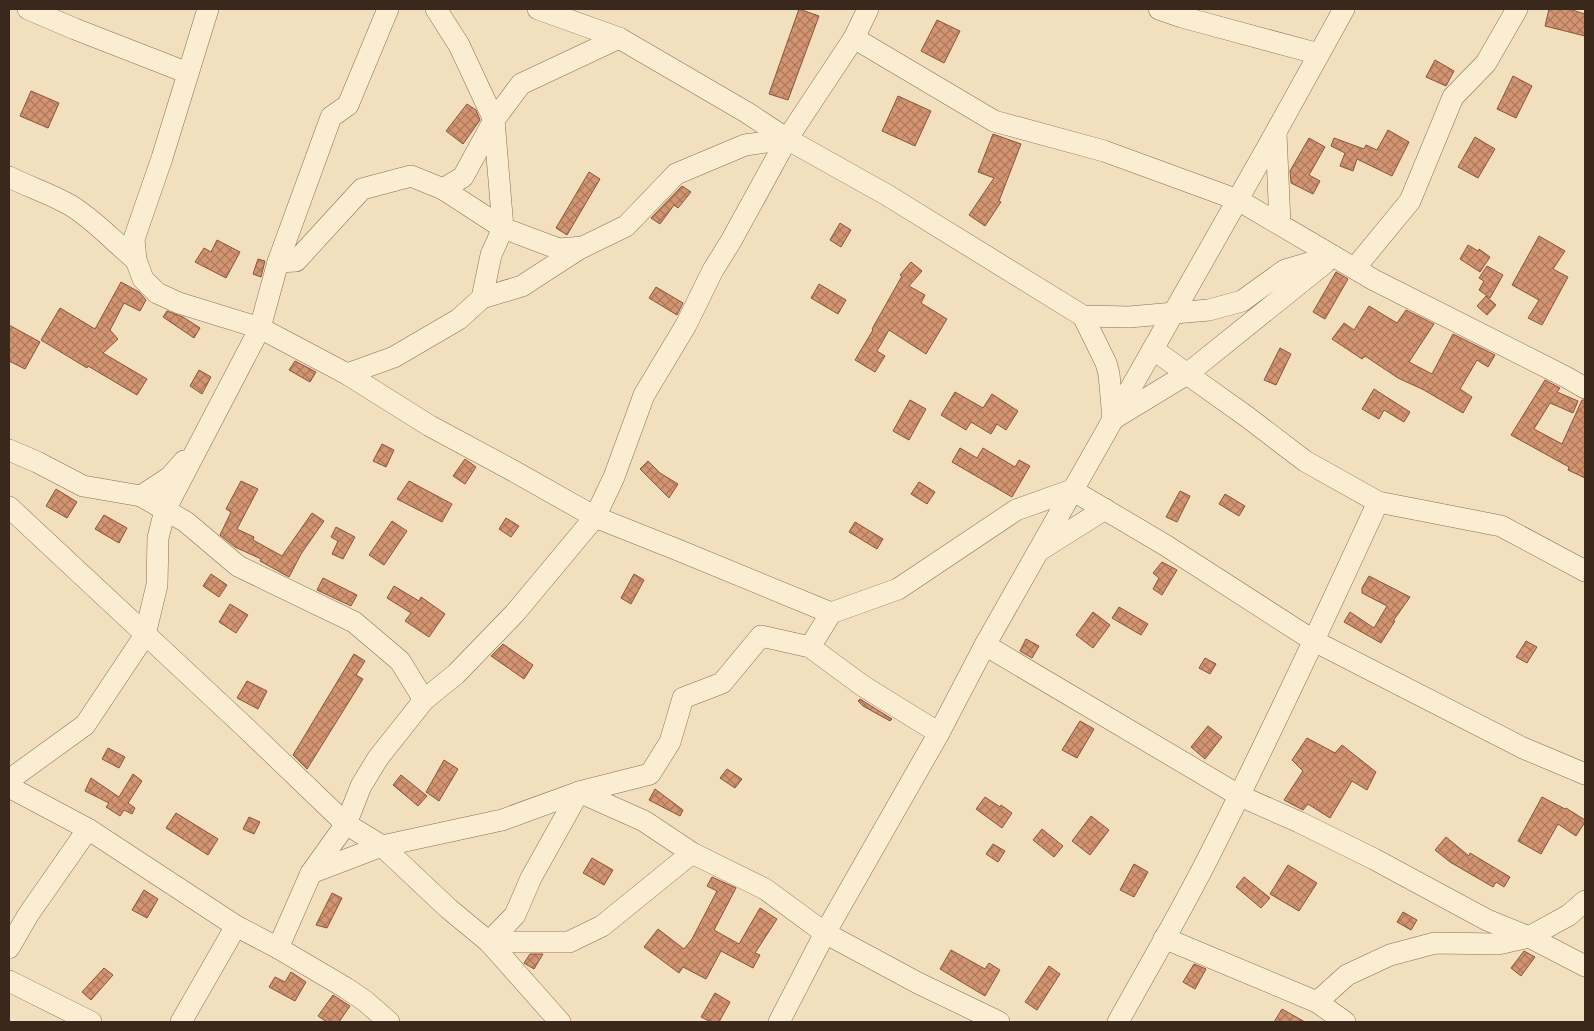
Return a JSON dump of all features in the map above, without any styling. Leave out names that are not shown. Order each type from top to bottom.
[{"type":"street","points":[[28,9],[188,73]]},
{"type":"street","points":[[208,9],[162,158],[134,239],[136,260],[142,279],[157,294],[179,303],[260,328],[347,374],[430,426],[595,518],[831,613]]},
{"type":"street","points":[[9,780],[85,725],[145,635],[157,585],[158,538],[165,510],[260,328],[278,262],[331,117],[348,105],[388,9]]},
{"type":"street","points":[[436,9],[459,45],[494,120],[503,228],[492,255],[482,298]]},
{"type":"street","points":[[278,948],[311,873],[346,824],[362,786],[378,758],[424,700],[456,674],[480,651],[515,613],[595,518],[614,477],[644,395],[686,325],[713,270],[787,140],[854,38],[868,9]]},
{"type":"street","points":[[1159,9],[1319,54]]},
{"type":"street","points":[[779,1022],[825,933],[939,734],[985,645],[1276,133],[1344,9]]},
{"type":"street","points":[[1355,268],[1410,201],[1453,97],[1486,63],[1517,9]]},
{"type":"street","points":[[544,10],[619,38],[746,112],[787,140],[887,195],[1083,316],[1129,316],[1209,310],[1242,300],[1285,270],[1333,256]]},
{"type":"street","points":[[442,189],[463,177],[494,120],[521,84],[619,38]]},
{"type":"street","points":[[854,38],[994,120],[1104,151],[1238,200],[1355,268],[1585,388]]},
{"type":"street","points":[[1276,133],[1280,224]]},
{"type":"street","points":[[347,374],[394,357],[458,319],[482,298],[522,286],[583,247],[626,226],[676,174],[745,145],[787,140]]},
{"type":"street","points":[[278,262],[296,261],[362,190],[411,176],[442,189],[503,228],[559,249],[583,247]]},
{"type":"street","points":[[9,178],[68,204],[98,225],[116,244],[136,260]]},
{"type":"street","points":[[1113,419],[1187,374],[1333,256]]},
{"type":"street","points":[[1083,316],[1106,363],[1113,419]]},
{"type":"street","points":[[1153,348],[1305,461],[1378,502],[1501,526],[1585,570]]},
{"type":"street","points":[[141,496],[170,477],[197,447]]},
{"type":"street","points":[[9,450],[84,486],[141,496],[186,522],[238,566],[354,622],[400,661],[424,700]]},
{"type":"street","points":[[810,647],[831,613],[898,589],[1016,510],[1072,490],[1314,641],[1523,748],[1585,774]]},
{"type":"street","points":[[1118,1022],[1240,796],[1378,502]]},
{"type":"street","points":[[9,507],[346,824],[382,846],[449,909],[489,942],[560,1022]]},
{"type":"street","points":[[1038,551],[1105,509]]},
{"type":"street","points":[[311,873],[382,846],[502,820],[579,792],[650,774],[670,742],[683,698],[722,683],[761,636],[810,647],[863,686],[939,734]]},
{"type":"street","points":[[985,645],[1240,796],[1299,822],[1374,859],[1487,920],[1529,937],[1585,966]]},
{"type":"street","points":[[9,787],[88,829],[236,926],[346,988],[365,1001],[387,1021]]},
{"type":"street","points":[[579,792],[644,822],[692,853],[765,889],[825,933],[918,983],[999,1022]]},
{"type":"street","points":[[489,942],[515,915],[531,878],[579,792]]},
{"type":"street","points":[[9,948],[28,915],[88,829]]},
{"type":"street","points":[[489,942],[569,942],[602,926],[692,853]]},
{"type":"street","points":[[1317,1002],[1348,976],[1390,955],[1434,943],[1498,944],[1529,937],[1569,915],[1585,901]]},
{"type":"street","points":[[181,1022],[236,926]]},
{"type":"street","points":[[1164,938],[1317,1002],[1345,1022]]},
{"type":"street","points":[[9,981],[91,1022]]},
{"type":"building","points":[[799,9],[819,16],[788,100],[769,94]]},
{"type":"building","points":[[1549,9],[1569,9],[1585,14],[1585,36],[1545,26]]},
{"type":"building","points":[[937,20],[960,31],[944,63],[921,51]]},
{"type":"building","points":[[1435,60],[1454,71],[1446,86],[1426,77]]},
{"type":"building","points":[[1513,76],[1532,86],[1516,118],[1497,109]]},
{"type":"building","points":[[31,91],[59,103],[48,128],[20,116]]},
{"type":"building","points":[[898,96],[931,111],[915,146],[882,131]]},
{"type":"building","points":[[467,104],[476,110],[480,120],[463,144],[446,131]]},
{"type":"building","points":[[1388,130],[1409,142],[1392,176],[1357,159],[1353,171],[1340,166],[1345,153],[1331,146],[1334,138],[1364,149],[1366,145],[1377,150]]},
{"type":"building","points":[[993,134],[1021,144],[999,201],[1001,202],[985,226],[969,215],[994,178],[978,172]]},
{"type":"building","points":[[1475,137],[1495,149],[1478,178],[1458,167]]},
{"type":"building","points":[[1309,138],[1325,147],[1309,175],[1320,181],[1313,194],[1291,183],[1290,171]]},
{"type":"building","points":[[589,172],[600,179],[567,235],[556,228]]},
{"type":"building","points":[[682,186],[691,192],[678,208],[674,205],[660,224],[651,218]]},
{"type":"building","points":[[840,223],[851,230],[841,247],[830,240]]},
{"type":"building","points":[[1539,236],[1565,251],[1553,269],[1568,277],[1542,325],[1528,318],[1539,300],[1512,285]]},
{"type":"building","points":[[217,240],[240,252],[226,278],[195,262],[204,248],[211,252]]},
{"type":"building","points":[[1468,245],[1478,251],[1479,249],[1490,257],[1480,272],[1460,259]]},
{"type":"building","points":[[258,259],[265,261],[261,277],[253,274]]},
{"type":"building","points":[[911,262],[922,271],[909,286],[925,295],[921,303],[947,319],[926,354],[889,330],[877,351],[885,356],[875,372],[855,360],[902,276],[900,275]]},
{"type":"building","points":[[1487,266],[1503,275],[1490,298],[1479,290],[1484,281],[1479,278]]},
{"type":"building","points":[[1336,272],[1348,279],[1325,319],[1313,312]]},
{"type":"building","points":[[121,282],[139,292],[146,300],[140,311],[124,303],[110,330],[118,339],[103,353],[147,379],[137,395],[41,340],[60,308],[95,329]]},
{"type":"building","points":[[819,284],[846,300],[838,314],[811,298]]},
{"type":"building","points":[[656,287],[683,303],[677,315],[649,298]]},
{"type":"building","points":[[1486,296],[1496,305],[1487,315],[1477,306]]},
{"type":"building","points":[[1369,306],[1397,323],[1406,310],[1434,324],[1409,362],[1432,374],[1453,334],[1495,355],[1488,367],[1477,360],[1460,389],[1472,397],[1463,413],[1424,390],[1398,378],[1365,356],[1362,359],[1332,339],[1344,323],[1354,330]]},
{"type":"building","points":[[167,311],[183,317],[200,328],[194,338],[163,317]]},
{"type":"building","points":[[9,325],[40,342],[25,369],[9,361]]},
{"type":"building","points":[[1280,348],[1291,354],[1276,385],[1264,380]]},
{"type":"building","points":[[295,361],[316,372],[310,382],[289,370]]},
{"type":"building","points":[[199,370],[211,377],[202,394],[190,386]]},
{"type":"building","points":[[1545,380],[1560,388],[1557,392],[1578,401],[1573,413],[1550,403],[1534,429],[1562,444],[1582,400],[1585,400],[1585,478],[1568,470],[1569,467],[1511,435]]},
{"type":"building","points":[[1374,389],[1410,412],[1404,422],[1384,410],[1379,419],[1362,409]]},
{"type":"building","points":[[955,392],[983,408],[992,394],[1018,411],[1006,430],[997,424],[991,434],[971,422],[966,430],[941,415]]},
{"type":"building","points":[[910,400],[926,409],[909,440],[893,431]]},
{"type":"building","points":[[382,444],[394,450],[386,467],[373,461]]},
{"type":"building","points":[[960,448],[977,458],[983,448],[1015,467],[1019,460],[1030,466],[1012,497],[952,462]]},
{"type":"building","points":[[465,459],[476,467],[465,484],[453,476]]},
{"type":"building","points":[[648,461],[660,473],[678,484],[669,498],[640,469]]},
{"type":"building","points":[[241,481],[258,489],[237,529],[254,537],[253,540],[282,556],[312,513],[324,521],[301,554],[289,577],[260,561],[261,559],[235,547],[220,535],[231,512],[226,509]]},
{"type":"building","points":[[409,481],[452,504],[442,522],[397,499]]},
{"type":"building","points":[[919,482],[935,492],[927,504],[911,494]]},
{"type":"building","points":[[56,489],[77,502],[67,518],[46,506]]},
{"type":"building","points":[[1180,491],[1190,496],[1177,522],[1166,517]]},
{"type":"building","points":[[1225,494],[1245,506],[1239,516],[1219,504]]},
{"type":"building","points":[[104,515],[127,528],[119,543],[95,529]]},
{"type":"building","points":[[506,518],[519,526],[511,537],[499,529]]},
{"type":"building","points":[[392,521],[407,531],[384,565],[369,555]]},
{"type":"building","points":[[855,522],[883,539],[877,549],[849,532]]},
{"type":"building","points":[[336,527],[355,537],[343,559],[332,554],[338,541],[331,537]]},
{"type":"building","points":[[1162,562],[1177,570],[1162,595],[1153,589],[1159,578],[1153,573]]},
{"type":"building","points":[[211,574],[227,585],[219,597],[203,586]]},
{"type":"building","points":[[634,574],[644,580],[631,604],[621,598]]},
{"type":"building","points":[[1369,576],[1410,597],[1393,621],[1395,621],[1381,643],[1344,622],[1350,612],[1374,628],[1387,606],[1362,593],[1362,588]]},
{"type":"building","points":[[323,578],[357,595],[351,606],[317,590]]},
{"type":"building","points":[[394,586],[419,601],[421,597],[445,614],[429,637],[405,621],[411,613],[387,598]]},
{"type":"building","points":[[230,604],[248,615],[236,633],[219,622]]},
{"type":"building","points":[[1119,607],[1148,624],[1141,635],[1112,618]]},
{"type":"building","points":[[1093,612],[1110,625],[1093,648],[1076,635]]},
{"type":"building","points":[[1026,639],[1039,646],[1032,658],[1020,651]]},
{"type":"building","points":[[1526,641],[1537,647],[1527,663],[1516,657]]},
{"type":"building","points":[[503,644],[533,665],[524,679],[491,656]]},
{"type":"building","points":[[354,654],[365,661],[356,675],[363,679],[307,769],[293,755]]},
{"type":"building","points":[[1205,658],[1216,664],[1210,674],[1199,668]]},
{"type":"building","points":[[247,681],[267,691],[258,709],[237,698]]},
{"type":"building","points":[[860,699],[892,719],[890,721],[863,706],[858,701]]},
{"type":"building","points":[[1080,721],[1094,729],[1077,758],[1062,750]]},
{"type":"building","points":[[1208,726],[1222,737],[1205,759],[1191,747]]},
{"type":"building","points":[[1307,738],[1335,753],[1342,745],[1376,772],[1367,790],[1352,781],[1330,818],[1308,804],[1303,810],[1284,800],[1303,771],[1292,760]]},
{"type":"building","points":[[108,748],[125,757],[119,768],[102,759]]},
{"type":"building","points":[[444,760],[458,769],[439,801],[426,792]]},
{"type":"building","points":[[727,769],[742,779],[735,788],[720,778]]},
{"type":"building","points":[[133,774],[142,781],[128,803],[135,808],[132,814],[124,810],[120,816],[106,807],[109,803],[85,791],[91,778],[119,797]]},
{"type":"building","points":[[401,775],[427,796],[418,806],[393,785]]},
{"type":"building","points":[[655,789],[683,810],[680,816],[649,800]]},
{"type":"building","points":[[985,797],[1012,813],[1002,828],[976,809]]},
{"type":"building","points":[[1542,797],[1566,808],[1585,820],[1585,822],[1576,836],[1558,824],[1541,854],[1518,841]]},
{"type":"building","points":[[176,813],[218,839],[208,855],[166,828]]},
{"type":"building","points":[[1091,816],[1109,830],[1090,855],[1072,841]]},
{"type":"building","points":[[249,817],[260,822],[254,834],[243,829]]},
{"type":"building","points":[[1042,829],[1063,846],[1054,857],[1033,840]]},
{"type":"building","points":[[1446,837],[1469,856],[1470,853],[1510,877],[1504,887],[1496,882],[1493,887],[1450,862],[1435,850]]},
{"type":"building","points":[[993,844],[1005,851],[998,862],[986,854]]},
{"type":"building","points":[[592,858],[613,870],[604,885],[583,873]]},
{"type":"building","points":[[1134,864],[1148,872],[1134,897],[1120,890]]},
{"type":"building","points":[[1288,865],[1317,883],[1299,911],[1270,894]]},
{"type":"building","points":[[712,877],[736,888],[714,930],[739,944],[760,908],[777,919],[755,953],[760,955],[753,968],[721,951],[706,979],[683,967],[679,973],[644,947],[658,929],[684,949],[692,939],[717,891],[707,886]]},
{"type":"building","points":[[1244,877],[1270,898],[1261,908],[1236,887]]},
{"type":"building","points":[[144,890],[158,899],[147,918],[132,910]]},
{"type":"building","points":[[332,893],[342,898],[327,928],[316,925]]},
{"type":"building","points":[[1403,912],[1417,920],[1411,930],[1397,922]]},
{"type":"building","points":[[951,950],[985,969],[989,963],[1000,970],[985,996],[940,969]]},
{"type":"building","points":[[1524,951],[1535,957],[1521,976],[1511,968]]},
{"type":"building","points":[[530,954],[543,954],[534,969],[524,963]]},
{"type":"building","points":[[1194,964],[1206,969],[1195,989],[1183,982]]},
{"type":"building","points":[[1049,966],[1060,974],[1037,1010],[1025,1002]]},
{"type":"building","points":[[104,968],[113,975],[91,1000],[82,992]]},
{"type":"building","points":[[291,972],[306,982],[295,1001],[269,987],[275,977],[285,982]]},
{"type":"building","points":[[715,993],[730,1002],[719,1022],[711,1022],[701,1017]]},
{"type":"building","points":[[333,995],[350,1006],[339,1022],[327,1022],[318,1016]]},
{"type":"building","points":[[1282,1009],[1305,1022],[1274,1022]]}]
